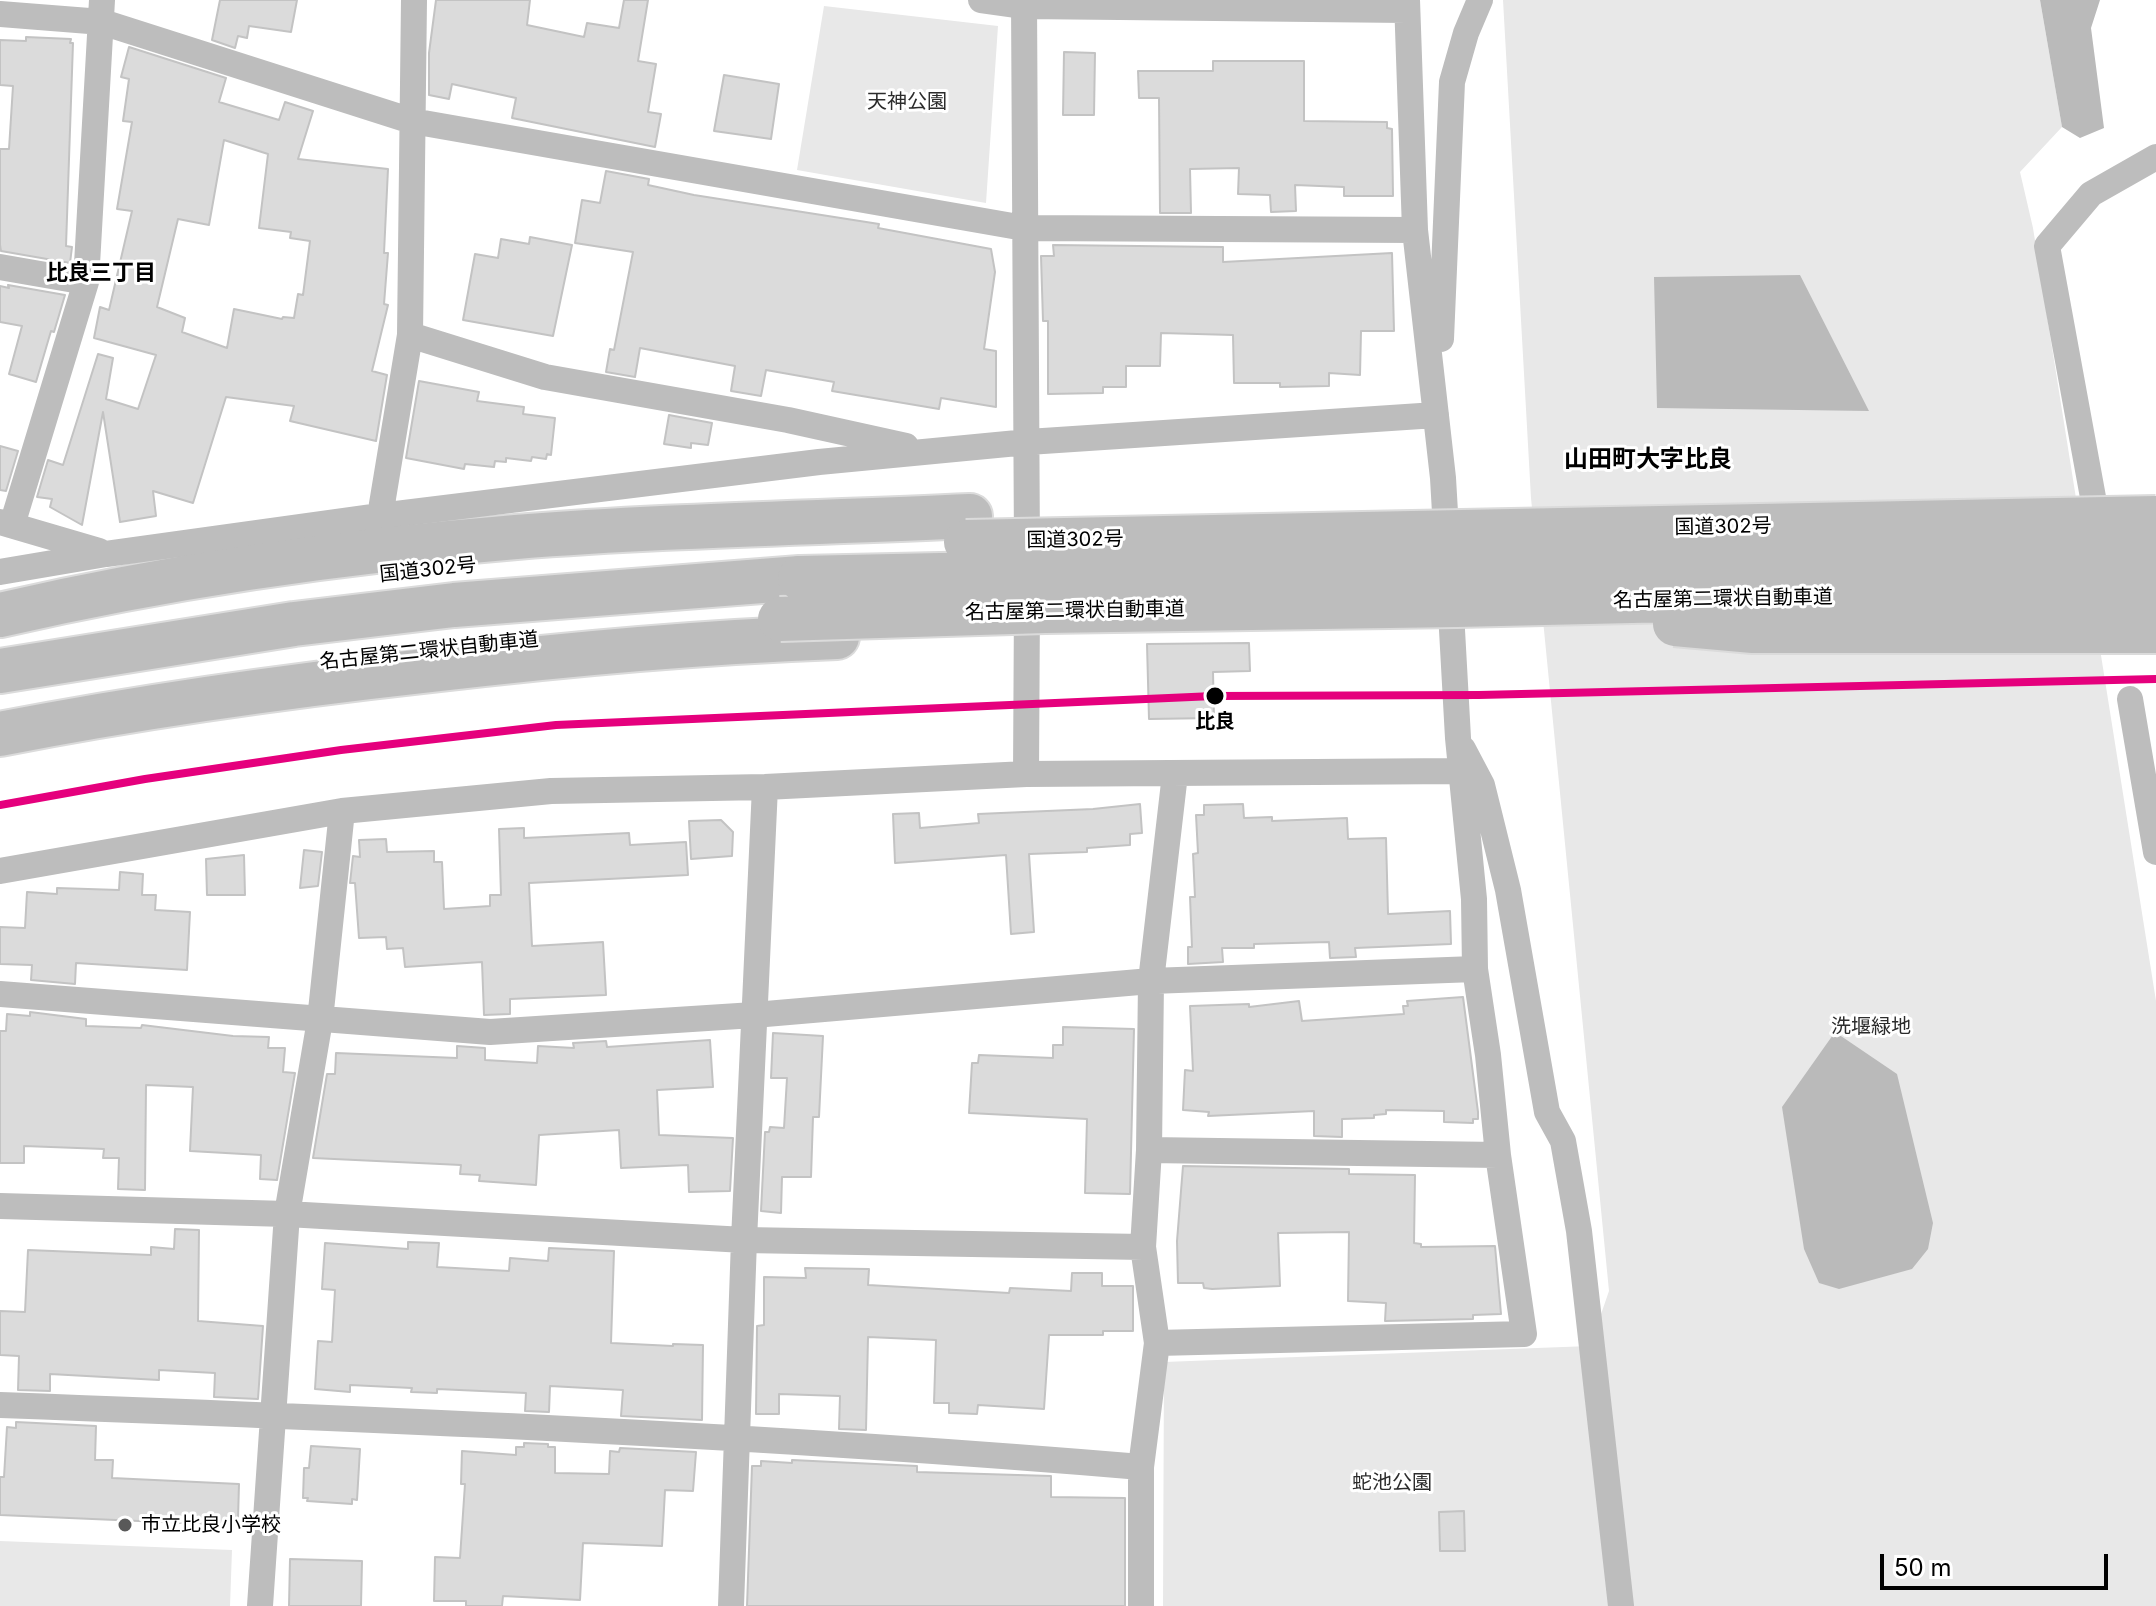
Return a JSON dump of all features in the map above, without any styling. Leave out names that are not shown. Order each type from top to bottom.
[{"type":"highway","name":"国道302号","points":[[0,637],[222,597],[468,565],[740,548],[1092,516],[1215,520],[1412,534],[2156,518]]},
{"type":"highway","points":[[0,615],[146,586],[309,561],[515,537],[648,529],[968,529]]},
{"type":"highway","name":"名古屋第二環状自動車道","points":[[0,671],[294,624],[454,605],[800,578],[2156,549]]},
{"type":"highway","name":"名古屋第二環状自動車道","points":[[0,713],[274,667],[468,645],[780,619],[2156,589]]},
{"type":"highway","points":[[1457,605],[1753,631],[2156,631]]},
{"type":"highway","points":[[0,734],[207,698],[630,648],[963,634],[2156,611]]},
{"type":"street","points":[[380,516],[410,335],[414,0]]},
{"type":"street","points":[[981,0],[1024,3],[1407,5],[1415,230],[1440,448],[1460,771],[1470,849],[1475,969],[1524,1334],[1157,1343]]},
{"type":"street","points":[[1440,448],[1442,309],[1452,82],[1466,33],[1480,0]]},
{"type":"street","points":[[1024,3],[1028,442],[1026,774]]},
{"type":"street","points":[[102,11],[86,282],[6,524],[106,554]]},
{"type":"street","points":[[0,14],[102,11],[412,121],[1024,228],[1415,230]]},
{"type":"street","points":[[2101,546],[2047,246],[2091,194],[2156,157]]},
{"type":"street","points":[[0,267],[86,282]]},
{"type":"street","points":[[410,335],[545,377],[788,420],[930,452]]},
{"type":"street","points":[[0,572],[380,516],[819,462],[1028,442],[1436,415]]},
{"type":"street","points":[[2130,699],[2156,852]]},
{"type":"street","points":[[1458,738],[1482,785],[1508,890],[1547,1112],[1563,1141],[1579,1231],[1621,1606]]},
{"type":"street","points":[[0,871],[342,811],[551,791],[765,787],[1026,774],[1460,771]]},
{"type":"street","points":[[1141,1606],[1141,1467],[1157,1343],[1143,1247],[1149,1150],[1151,981],[1175,774]]},
{"type":"street","points":[[731,1606],[765,787]]},
{"type":"street","points":[[260,1606],[287,1214],[320,1020],[342,811]]},
{"type":"street","points":[[0,994],[490,1032],[754,1015],[1151,981],[1475,969]]},
{"type":"street","points":[[1149,1150],[1498,1155]]},
{"type":"street","points":[[0,1206],[287,1214],[744,1240],[1143,1247]]},
{"type":"street","points":[[0,1405],[271,1415],[903,1447],[1141,1467]]},
{"type":"green space","name":"洗堰緑地","points":[[1503,0],[2040,0],[2062,127],[2020,172],[2033,228],[2156,1001],[2156,1606],[1163,1606],[1164,1362],[1590,1346],[1609,1291],[1531,498]]},
{"type":"green space","name":"天神公園","points":[[824,6],[998,26],[986,203],[797,170]]},
{"type":"green space","points":[[0,1541],[232,1550],[230,1606],[0,1606]]},
{"type":"shaded area","points":[[2040,0],[2100,0],[2091,28],[2104,128],[2080,138],[2062,127]]},
{"type":"shaded area","points":[[1800,275],[1869,411],[1657,408],[1654,277]]},
{"type":"shaded area","points":[[1835,1032],[1897,1074],[1933,1223],[1928,1249],[1912,1269],[1839,1289],[1819,1283],[1804,1249],[1782,1107]]},
{"type":"building","points":[[220,0],[297,0],[291,32],[249,26],[247,38],[238,36],[235,48],[212,40]]},
{"type":"building","points":[[436,0],[530,0],[527,25],[584,37],[587,23],[619,28],[624,0],[648,0],[638,61],[656,64],[648,112],[661,114],[655,147],[512,118],[516,98],[452,84],[449,99],[429,95],[429,53]]},
{"type":"building","points":[[26,37],[71,39],[70,43],[73,43],[66,246],[72,247],[70,263],[1,251],[0,149],[9,149],[13,86],[0,85],[0,40],[26,41]]},
{"type":"building","points":[[129,47],[226,78],[219,102],[279,120],[285,102],[313,111],[298,159],[388,169],[384,253],[388,253],[384,304],[388,305],[372,371],[387,375],[376,441],[290,421],[294,406],[226,397],[193,503],[153,491],[156,516],[120,522],[103,412],[82,525],[50,507],[52,499],[37,497],[48,460],[63,465],[98,354],[113,358],[106,399],[138,409],[156,355],[94,338],[100,307],[109,310],[132,211],[117,209],[132,122],[123,121],[129,79],[121,77]],"holes":[[[224,140],[268,154],[259,228],[291,232],[290,238],[310,241],[303,295],[298,294],[294,318],[282,319],[234,309],[227,348],[182,332],[185,318],[157,307],[178,219],[209,225]]]},
{"type":"building","points":[[1064,52],[1095,53],[1094,115],[1063,115]]},
{"type":"building","points":[[1213,61],[1304,61],[1304,121],[1387,122],[1387,128],[1392,129],[1393,196],[1344,196],[1344,187],[1295,185],[1296,211],[1271,212],[1270,195],[1238,194],[1239,168],[1190,169],[1191,213],[1160,213],[1159,98],[1139,98],[1138,71],[1213,71]]},
{"type":"building","points":[[724,75],[779,84],[771,139],[714,131]]},
{"type":"building","points":[[606,171],[649,179],[648,185],[694,195],[879,224],[878,228],[991,249],[995,272],[984,349],[996,351],[996,407],[941,398],[939,409],[832,391],[834,382],[766,370],[761,396],[731,391],[735,366],[640,348],[635,377],[606,372],[610,349],[614,350],[633,252],[575,243],[582,200],[600,203]]},
{"type":"building","points":[[530,237],[572,245],[553,336],[463,320],[475,254],[498,258],[501,239],[529,244]]},
{"type":"building","points":[[1053,245],[1223,247],[1223,262],[1392,253],[1394,331],[1361,331],[1360,375],[1329,373],[1329,386],[1280,387],[1280,383],[1234,383],[1233,335],[1161,333],[1160,366],[1126,366],[1126,387],[1103,387],[1103,393],[1048,394],[1048,321],[1043,321],[1041,256],[1054,256]]},
{"type":"building","points":[[8,285],[65,295],[36,382],[9,374],[22,326],[0,322],[0,286],[9,288]]},
{"type":"building","points":[[419,381],[479,392],[477,401],[524,407],[523,414],[555,418],[551,455],[547,454],[546,459],[532,457],[531,461],[506,458],[506,462],[495,461],[494,467],[465,464],[464,469],[406,458]]},
{"type":"building","points":[[669,415],[712,423],[708,445],[691,443],[691,448],[664,444]]},
{"type":"building","points":[[0,446],[18,451],[6,491],[0,490]]},
{"type":"building","points":[[1249,643],[1250,671],[1213,672],[1214,718],[1149,719],[1147,644]]},
{"type":"building","points":[[1140,804],[1142,833],[1130,834],[1130,845],[1087,848],[1087,852],[1029,854],[1034,932],[1011,934],[1006,855],[895,863],[893,814],[919,813],[920,828],[979,823],[978,814]]},
{"type":"building","points":[[1243,804],[1244,818],[1272,817],[1272,821],[1347,818],[1348,839],[1386,838],[1388,914],[1450,911],[1451,944],[1355,948],[1356,957],[1330,958],[1329,942],[1254,944],[1254,948],[1222,948],[1223,962],[1188,964],[1188,947],[1192,947],[1190,897],[1195,897],[1193,854],[1198,853],[1196,815],[1204,815],[1204,805]]},
{"type":"building","points":[[721,820],[733,832],[732,856],[691,859],[689,821]]},
{"type":"building","points":[[524,828],[524,838],[629,833],[630,845],[686,842],[688,875],[529,883],[532,946],[603,942],[606,995],[510,999],[510,1014],[484,1015],[482,962],[405,967],[403,948],[387,949],[386,937],[359,938],[355,883],[350,883],[353,856],[360,857],[359,840],[386,839],[387,852],[434,851],[434,862],[442,862],[444,909],[490,906],[490,895],[501,895],[499,829]]},
{"type":"building","points":[[304,850],[322,852],[318,886],[300,888]]},
{"type":"building","points":[[244,855],[245,895],[207,895],[206,859]]},
{"type":"building","points":[[120,872],[143,874],[142,895],[156,895],[155,910],[190,912],[187,970],[76,963],[75,984],[31,980],[32,965],[0,964],[0,927],[25,928],[27,892],[57,894],[57,888],[119,890]]},
{"type":"building","points":[[1463,997],[1478,1112],[1478,1119],[1473,1119],[1473,1123],[1444,1122],[1444,1111],[1386,1110],[1386,1114],[1374,1115],[1374,1118],[1342,1119],[1342,1137],[1314,1136],[1314,1111],[1208,1116],[1209,1112],[1183,1110],[1185,1070],[1193,1071],[1190,1006],[1249,1004],[1249,1007],[1299,1001],[1302,1021],[1404,1014],[1403,1006],[1408,1006],[1407,1001]]},
{"type":"building","points":[[30,1012],[86,1019],[86,1026],[141,1028],[142,1025],[269,1037],[268,1048],[285,1048],[283,1072],[295,1073],[277,1180],[260,1179],[261,1155],[190,1151],[193,1087],[146,1085],[145,1190],[118,1189],[119,1158],[103,1158],[104,1149],[24,1146],[24,1163],[0,1163],[0,1031],[6,1031],[7,1014],[30,1016]]},
{"type":"building","points":[[1063,1027],[1134,1029],[1130,1194],[1085,1193],[1087,1119],[969,1113],[972,1063],[978,1063],[979,1055],[1053,1058],[1053,1045],[1063,1045]]},
{"type":"building","points":[[773,1033],[823,1036],[819,1117],[813,1117],[811,1177],[782,1177],[781,1213],[761,1211],[765,1132],[769,1132],[770,1127],[784,1128],[787,1078],[771,1078]]},
{"type":"building","points":[[710,1040],[713,1087],[657,1090],[659,1135],[733,1138],[730,1191],[689,1192],[688,1165],[621,1168],[619,1130],[539,1135],[536,1185],[479,1181],[480,1175],[460,1174],[461,1165],[313,1158],[327,1074],[335,1074],[336,1053],[457,1058],[457,1046],[485,1048],[485,1060],[537,1063],[538,1046],[574,1048],[573,1043],[606,1041],[607,1047]]},
{"type":"building","points":[[1183,1166],[1349,1169],[1349,1174],[1415,1175],[1414,1243],[1421,1244],[1421,1247],[1495,1246],[1501,1314],[1473,1315],[1473,1319],[1385,1321],[1386,1303],[1348,1301],[1349,1232],[1278,1233],[1280,1286],[1212,1289],[1204,1288],[1203,1283],[1178,1283],[1177,1241]]},
{"type":"building","points":[[175,1229],[199,1230],[198,1321],[263,1326],[258,1399],[214,1397],[215,1373],[159,1370],[159,1380],[50,1374],[50,1391],[18,1390],[19,1356],[0,1355],[0,1311],[25,1312],[28,1250],[151,1255],[151,1247],[174,1249]]},
{"type":"building","points":[[408,1242],[439,1243],[437,1267],[509,1271],[510,1258],[548,1261],[549,1248],[614,1251],[611,1343],[703,1345],[702,1420],[621,1416],[623,1390],[550,1386],[549,1412],[525,1411],[526,1393],[437,1389],[437,1393],[411,1392],[412,1388],[350,1385],[350,1392],[315,1389],[318,1341],[332,1342],[335,1290],[322,1289],[325,1243],[408,1249]]},
{"type":"building","points":[[805,1268],[869,1269],[868,1285],[1009,1293],[1010,1288],[1071,1291],[1072,1273],[1102,1273],[1102,1286],[1133,1286],[1133,1331],[1103,1331],[1103,1335],[1049,1335],[1044,1409],[978,1405],[977,1414],[949,1413],[949,1403],[934,1403],[936,1340],[868,1337],[866,1430],[839,1429],[840,1396],[779,1394],[779,1414],[756,1414],[757,1326],[764,1325],[764,1277],[806,1278]]},
{"type":"building","points":[[16,1422],[96,1426],[95,1460],[113,1460],[112,1478],[239,1484],[238,1519],[232,1519],[231,1525],[0,1515],[0,1477],[4,1477],[7,1427],[16,1428]]},
{"type":"building","points":[[524,1443],[555,1447],[555,1473],[609,1474],[610,1451],[619,1452],[620,1448],[696,1452],[693,1491],[665,1490],[662,1546],[583,1543],[580,1600],[503,1596],[502,1606],[466,1606],[466,1601],[434,1601],[435,1557],[460,1558],[465,1484],[461,1484],[462,1451],[516,1455],[516,1447],[524,1447]]},
{"type":"building","points":[[311,1446],[360,1449],[357,1500],[352,1499],[352,1504],[307,1501],[308,1498],[303,1498],[304,1468],[309,1468]]},
{"type":"building","points":[[792,1460],[917,1466],[917,1472],[1051,1476],[1051,1497],[1125,1498],[1125,1606],[747,1606],[752,1466],[761,1466],[761,1461],[792,1463]]},
{"type":"building","points":[[1464,1511],[1465,1551],[1440,1551],[1439,1512]]},
{"type":"building","points":[[290,1559],[362,1561],[361,1606],[289,1606]]},
{"type":"transit line","points":[[0,805],[145,779],[341,750],[556,725],[1214,696],[1479,695],[2156,679]]},
{"type":"place","name":"比良","points":[[1215,696]]},
{"type":"place","name":"市立比良小学校","points":[[125,1525]]},
{"type":"district","name":"比良三丁目","points":[[101,273]]},
{"type":"district","name":"山田町大字比良","points":[[1648,460]]},
{"type":"park label","name":"蛇池公園","points":[[1392,1483]]}]
